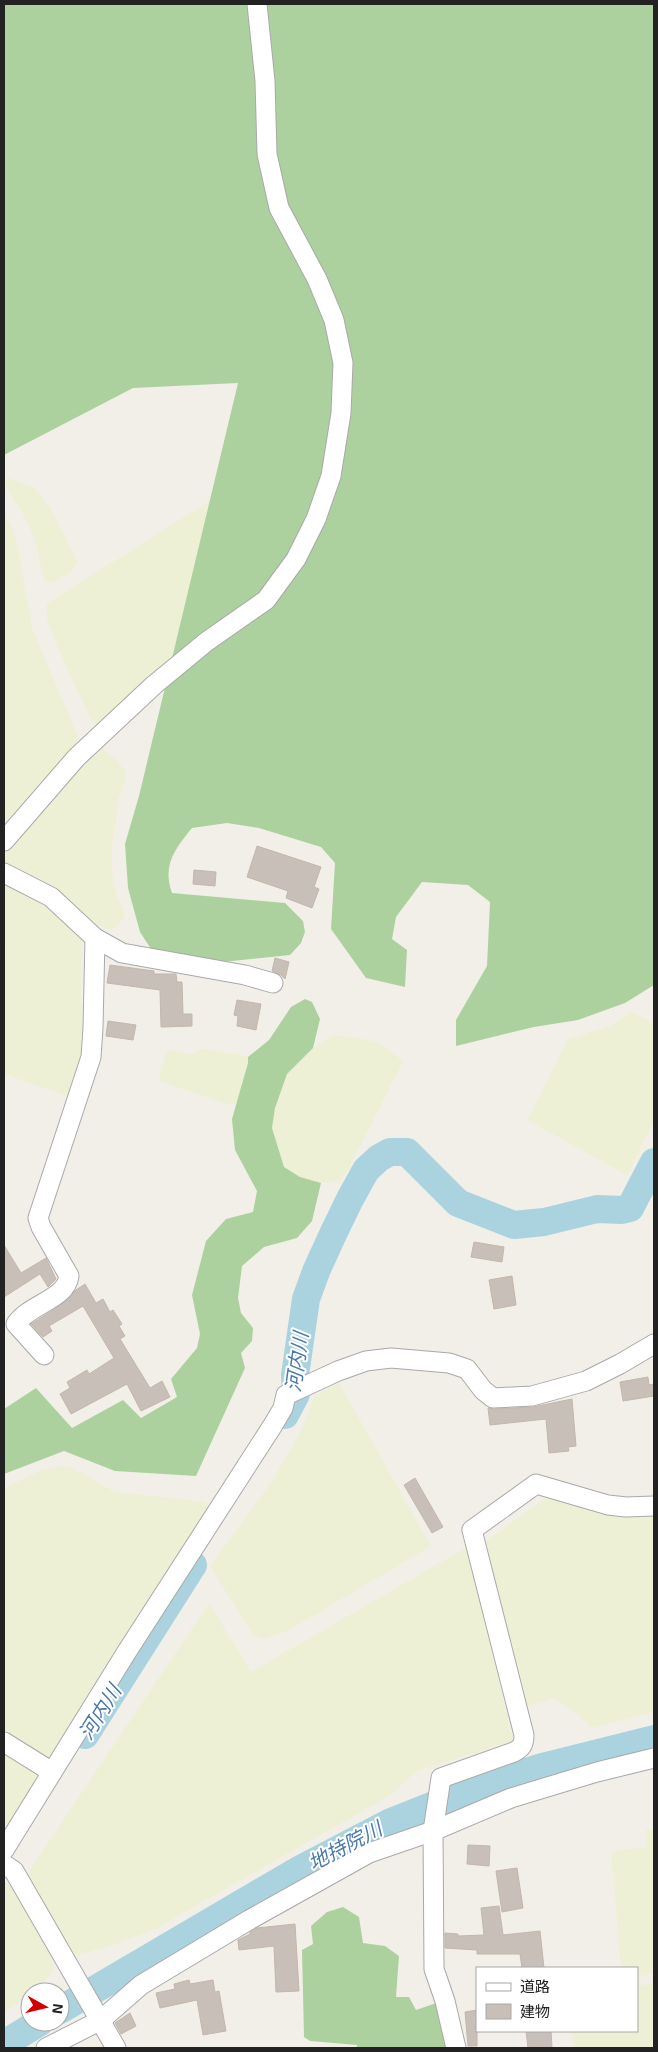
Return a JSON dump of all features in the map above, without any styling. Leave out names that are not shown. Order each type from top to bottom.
[{"type":"street","points":[[4,841],[76,758],[154,685],[206,642],[266,600],[296,559],[316,519],[331,476],[341,413],[343,363],[334,320],[317,279],[279,208],[266,154],[265,81],[257,4]]},
{"type":"street","points":[[4,873],[51,897],[95,938],[122,953],[245,975],[273,983]]},
{"type":"street","points":[[44,1356],[16,1324],[22,1316],[61,1292],[68,1285],[69,1276],[40,1227],[38,1218],[90,1057],[93,1028],[95,938]]},
{"type":"street","points":[[4,1850],[126,1653],[273,1425],[283,1408],[286,1395],[338,1371],[366,1361],[391,1358],[448,1362],[467,1369],[483,1390],[493,1398],[532,1396],[586,1381],[654,1344]]},
{"type":"street","points":[[456,2048],[445,2001],[434,1969],[433,1831],[441,1778],[514,1752],[520,1749],[524,1743],[524,1735],[472,1530],[536,1484],[608,1504],[626,1507],[654,1506]]},
{"type":"street","points":[[4,1742],[52,1772]]},
{"type":"street","points":[[46,2048],[141,1985],[249,1920],[369,1853],[433,1831],[511,1798],[597,1772],[654,1758]]},
{"type":"street","points":[[9,1867],[116,2048]]},
{"type":"green space","points":[[4,4],[654,4],[654,985],[625,1003],[578,1020],[534,1027],[456,1046],[456,1020],[487,966],[490,902],[468,885],[422,882],[396,917],[392,939],[407,950],[405,987],[366,978],[331,929],[335,863],[321,847],[259,828],[227,823],[192,828],[176,850],[169,866],[169,883],[172,893],[285,903],[303,921],[305,932],[301,943],[290,955],[213,963],[151,949],[140,932],[128,888],[125,844],[139,796],[238,383],[133,388],[4,455]]},
{"type":"green space","points":[[9,478],[34,488],[51,509],[78,562],[73,570],[56,581],[47,583],[44,579],[34,537],[22,512],[4,484]]},
{"type":"green space","points":[[235,485],[271,571],[97,724],[91,720],[59,651],[47,619],[46,604]]},
{"type":"green space","points":[[4,514],[13,529],[18,548],[32,628],[79,739],[4,828]]},
{"type":"green space","points":[[100,748],[117,760],[125,771],[125,779],[119,797],[112,847],[112,869],[116,894],[125,913],[124,919],[111,930],[91,923],[54,886],[4,861],[4,852],[18,834],[71,773]]},
{"type":"green space","points":[[4,880],[37,897],[66,920],[82,938],[81,992],[85,1033],[82,1055],[69,1097],[4,1074],[4,967],[6,948],[4,945]]},
{"type":"green space","points":[[305,999],[312,1002],[320,1019],[313,1048],[287,1074],[275,1108],[272,1128],[284,1167],[300,1177],[321,1183],[312,1221],[297,1238],[264,1247],[242,1266],[238,1298],[241,1313],[253,1328],[252,1341],[241,1353],[245,1368],[196,1476],[115,1471],[64,1451],[4,1474],[4,1409],[36,1388],[72,1428],[123,1400],[141,1418],[177,1397],[171,1379],[197,1348],[200,1334],[192,1295],[206,1241],[226,1219],[253,1212],[257,1191],[235,1150],[232,1119],[248,1057],[269,1040],[291,1007]]},
{"type":"green space","points":[[630,1012],[654,1023],[654,1121],[627,1175],[527,1120],[568,1039],[612,1025]]},
{"type":"green space","points":[[332,1035],[360,1038],[380,1043],[403,1061],[347,1172],[340,1180],[321,1183],[300,1177],[284,1167],[272,1128],[275,1108],[287,1074],[313,1048]]},
{"type":"green space","points":[[202,1049],[248,1057],[237,1103],[229,1105],[159,1081],[165,1053],[169,1050],[190,1054]]},
{"type":"green space","points":[[339,1383],[431,1546],[291,1629],[265,1639],[253,1635],[210,1566],[272,1481],[303,1427],[314,1396]]},
{"type":"green space","points":[[62,1466],[73,1468],[115,1492],[206,1502],[208,1508],[47,1764],[4,1736],[4,1488],[39,1471]]},
{"type":"green space","points":[[558,1495],[654,1512],[654,1712],[592,1728],[573,1711],[554,1698],[525,1707],[486,1541],[545,1498]]},
{"type":"green space","points":[[467,1547],[513,1741],[417,1771],[389,1796],[153,1930],[111,1946],[77,1955],[68,1950],[27,1880],[30,1870],[209,1603],[251,1672]]},
{"type":"green space","points":[[4,1752],[40,1776],[4,1838]]},
{"type":"green space","points":[[654,1829],[654,1973],[638,1977],[638,1967],[621,1967],[611,1852],[645,1847],[646,1830]]},
{"type":"green space","points":[[6,1882],[17,1892],[49,1945],[54,1969],[44,1982],[20,1982],[20,2002],[4,2012],[4,1886]]},
{"type":"green space","points":[[343,1907],[359,1917],[363,1943],[385,1946],[399,1956],[396,1997],[409,1997],[416,2010],[442,2001],[451,2048],[357,2048],[357,2045],[310,2041],[304,2037],[302,1950],[313,1944],[311,1926],[327,1912]]},
{"type":"green space","points":[[654,1983],[654,2048],[574,2048],[571,2032],[638,2032],[638,1986]]},
{"type":"building","points":[[257,846],[321,867],[314,887],[319,889],[312,908],[286,898],[288,891],[247,877]]},
{"type":"building","points":[[194,870],[216,872],[215,886],[193,884]]},
{"type":"building","points":[[275,958],[289,962],[285,979],[272,971]]},
{"type":"building","points":[[110,965],[154,971],[154,974],[176,974],[177,982],[182,982],[183,1014],[192,1014],[192,1026],[161,1027],[160,990],[107,983]]},
{"type":"building","points":[[237,1000],[261,1004],[256,1030],[237,1026],[238,1016],[234,1015]]},
{"type":"building","points":[[108,1021],[136,1025],[133,1040],[106,1036]]},
{"type":"building","points":[[474,1242],[504,1247],[502,1262],[471,1257]]},
{"type":"building","points":[[4,1245],[21,1273],[46,1258],[56,1279],[48,1287],[40,1274],[4,1297]]},
{"type":"building","points":[[512,1276],[516,1305],[494,1309],[489,1280]]},
{"type":"building","points":[[85,1284],[96,1303],[103,1299],[110,1312],[113,1310],[122,1324],[119,1326],[125,1336],[120,1339],[150,1388],[162,1381],[170,1397],[141,1411],[127,1384],[71,1414],[60,1394],[70,1388],[67,1382],[87,1370],[89,1374],[114,1358],[83,1306],[49,1326],[52,1331],[43,1337],[31,1324],[61,1305]]},
{"type":"building","points":[[648,1377],[649,1385],[654,1384],[654,1396],[623,1401],[620,1382]]},
{"type":"building","points":[[572,1399],[576,1446],[568,1447],[569,1451],[549,1453],[546,1419],[490,1425],[488,1408],[533,1407]]},
{"type":"building","points":[[415,1478],[443,1527],[432,1533],[404,1485]]},
{"type":"building","points":[[468,1845],[490,1846],[489,1866],[467,1864]]},
{"type":"building","points":[[517,1868],[523,1908],[502,1912],[496,1871]]},
{"type":"building","points":[[499,1906],[503,1935],[540,1931],[544,1967],[522,1967],[520,1954],[477,1954],[477,1950],[445,1948],[445,1933],[458,1934],[458,1936],[484,1935],[481,1908]]},
{"type":"building","points":[[295,1924],[299,1991],[276,1992],[274,1946],[239,1950],[238,1940],[257,1928]]},
{"type":"building","points":[[189,1980],[190,1984],[213,1980],[215,1992],[219,1991],[226,2031],[203,2035],[197,2000],[160,2008],[156,1993],[175,1989],[174,1984]]},
{"type":"building","points":[[476,2010],[477,2046],[468,2046],[465,2012]]},
{"type":"building","points":[[130,2013],[136,2026],[121,2034],[115,2023]]},
{"type":"building","points":[[526,2032],[551,2032],[552,2048],[528,2048]]},
{"type":"waterway","name":"河内川","points":[[285,1415],[296,1394],[295,1375],[306,1299],[317,1269],[350,1199],[366,1170],[379,1158],[390,1152],[407,1152],[458,1203],[514,1225],[544,1222],[597,1209],[622,1210],[630,1208],[654,1162]]},
{"type":"waterway","name":"河内川","points":[[85,1735],[193,1565]]},
{"type":"waterway","name":"地持院川","points":[[70,2004],[297,1871],[391,1822],[479,1787],[542,1767],[654,1739]]},
{"type":"waterway","name":"地持院川","points":[[4,2044],[24,2032]]}]
